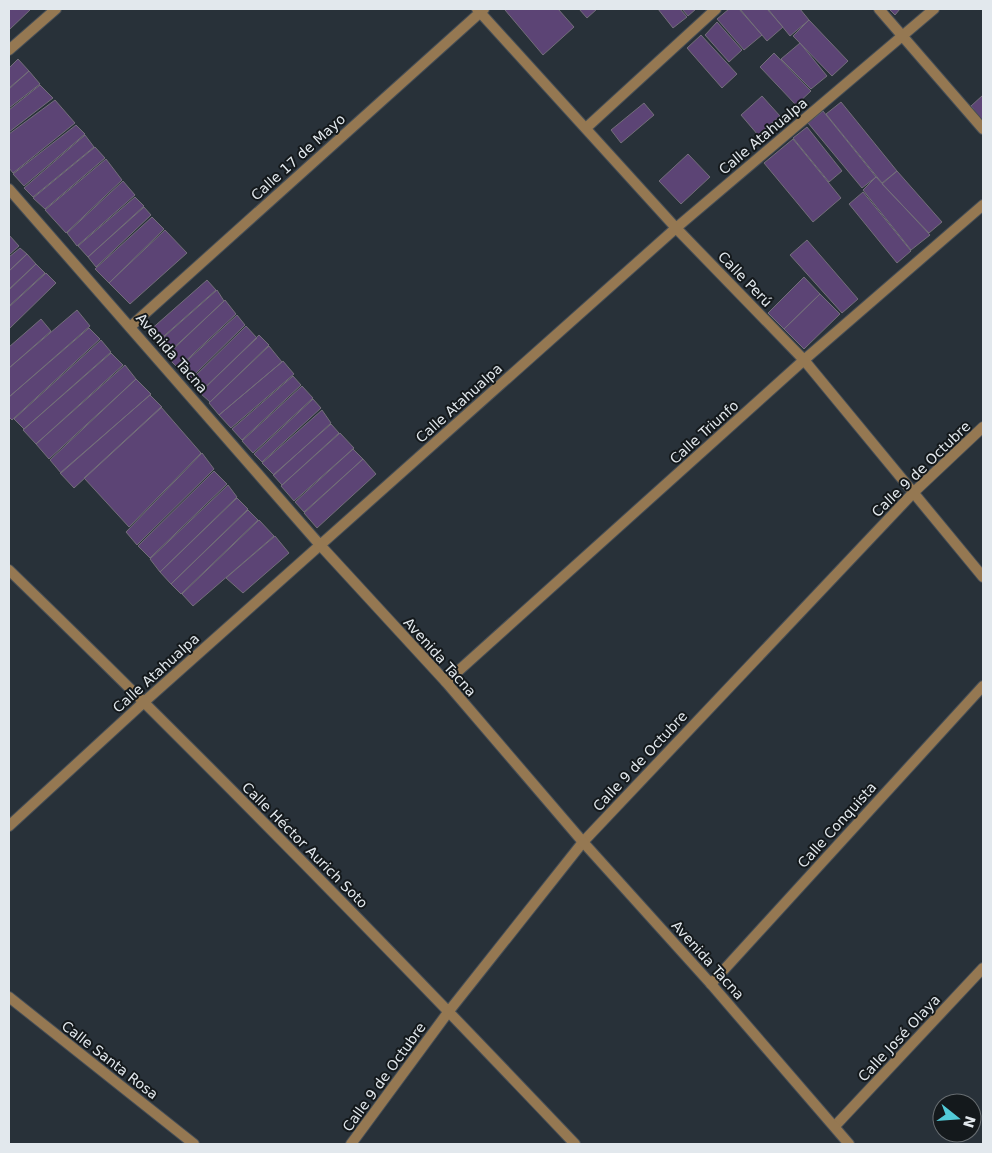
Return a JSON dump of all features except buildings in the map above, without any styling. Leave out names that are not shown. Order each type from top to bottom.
[{"type":"street","points":[[9,50],[56,9]]},
{"type":"street","points":[[586,128],[716,9]]},
{"type":"street","points":[[879,9],[983,129]]},
{"type":"street","name":"Calle Atahualpa","points":[[9,826],[144,702],[676,228],[934,9]]},
{"type":"street","name":"Calle Perú","points":[[481,10],[676,228],[804,360],[983,576]]},
{"type":"street","name":"Calle 17 de Mayo","points":[[130,327],[481,10]]},
{"type":"street","name":"Avenida Tacna","points":[[9,189],[320,545],[446,682],[583,842],[711,984],[849,1144]]},
{"type":"street","name":"Calle Triunfo","points":[[446,682],[804,360],[983,205]]},
{"type":"street","name":"Calle 9 de Octubre","points":[[351,1144],[449,1012],[583,842],[914,492],[983,427]]},
{"type":"street","name":"Calle Héctor Aurich Soto","points":[[9,570],[144,702],[449,1012],[575,1144]]},
{"type":"street","name":"Calle Conquista","points":[[711,984],[983,686]]},
{"type":"street","name":"Calle José Olaya","points":[[835,1126],[983,968]]},
{"type":"street","name":"Calle Santa Rosa","points":[[9,997],[194,1144]]}]
